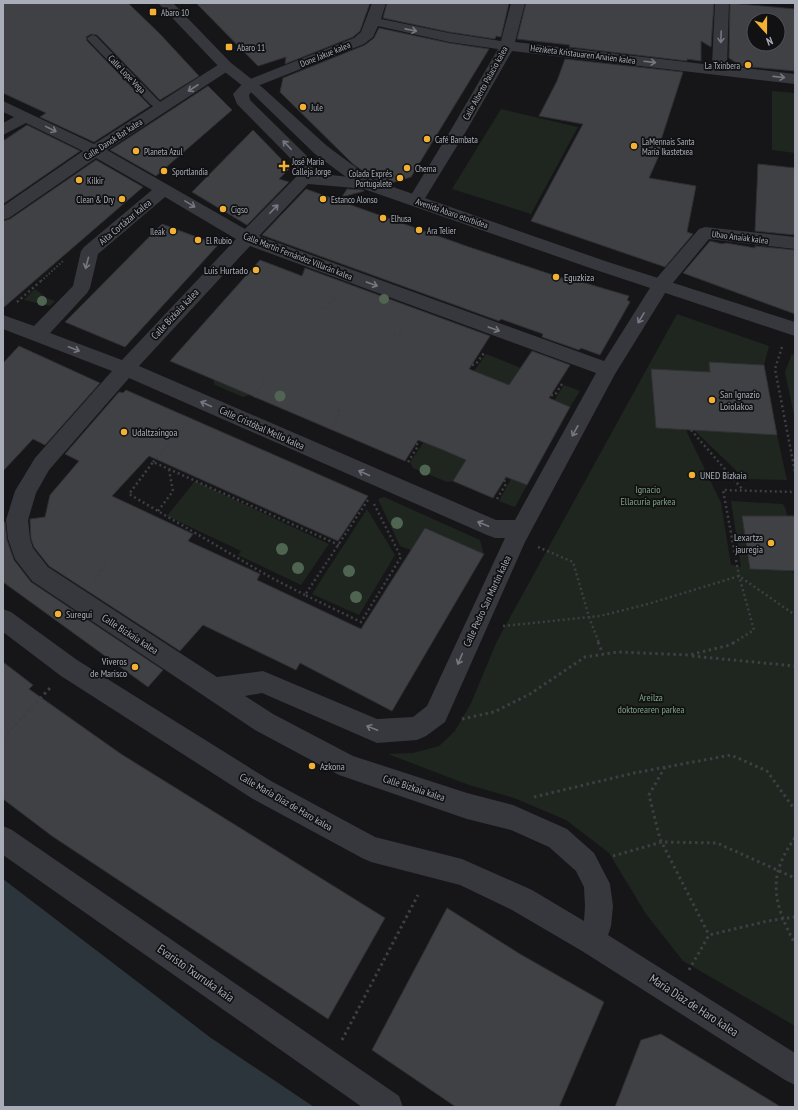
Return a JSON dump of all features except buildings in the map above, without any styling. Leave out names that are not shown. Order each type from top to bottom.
[{"type":"street","name":"Avenida Abaro etorbidea","points":[[166,3],[226,66],[250,84],[321,150],[367,184],[599,265],[795,329]]},
{"type":"street","name":"Done Jakue kalea","points":[[250,84],[359,41],[368,34],[379,3]]},
{"type":"street","name":"Calle Alberto Palacio kalea","points":[[416,200],[460,128],[506,46],[518,3]]},
{"type":"street","points":[[719,70],[722,3]]},
{"type":"street","name":"Heziketa Kristauaren Anaien kalea","points":[[373,21],[400,28],[506,46],[795,79]]},
{"type":"street","name":"Calle Danok Bat kalea","points":[[3,214],[78,162],[226,66]]},
{"type":"street","points":[[250,84],[241,94],[242,102],[302,161],[305,169],[304,178],[367,184]]},
{"type":"street","name":"Calle Martín Fernández Villarán kalea","points":[[3,106],[96,151],[247,238],[608,370]]},
{"type":"street","points":[[3,130],[26,117]]},
{"type":"street","name":"Calle Bizkaia kalea","points":[[304,178],[125,369],[42,464],[26,491],[17,520],[18,539],[23,552],[40,574],[264,722],[348,766],[466,806],[490,810],[513,818],[558,838],[585,862],[597,884],[597,926],[592,941]]},
{"type":"street","name":"Aita Cortázar kalea","points":[[38,335],[81,288],[90,251],[164,189]]},
{"type":"street","name":"Ubao Anaiak kalea","points":[[661,285],[704,233],[795,243]]},
{"type":"street","name":"Calle Pedro San Martín kalea","points":[[214,689],[263,682],[377,731],[417,728],[436,714],[521,529],[608,370],[661,285]]},
{"type":"street","name":"Calle Cristóbal Mello kalea","points":[[6,326],[38,335],[125,369],[380,480],[495,528],[521,529]]},
{"type":"street","name":"Calle María Díaz de Haro kalea","points":[[3,619],[69,668],[262,790],[371,849],[462,872],[522,900],[592,941]]},
{"type":"street","name":"Evaristo Txurruka kaia","points":[[3,839],[388,1107]]},
{"type":"street","name":"María Díaz de Haro kalea","points":[[592,941],[795,1070]]},
{"type":"lane","name":"Calle Lope Vega","points":[[92,38],[154,102],[162,108]]},
{"type":"path","points":[[17,302],[44,277]]},
{"type":"path","points":[[321,308],[326,308],[335,297]]},
{"type":"path","points":[[394,334],[400,334],[406,324]]},
{"type":"path","points":[[783,345],[775,369],[795,472]]},
{"type":"path","points":[[472,365],[476,364],[484,353]]},
{"type":"path","points":[[254,397],[264,384],[262,380]]},
{"type":"path","points":[[551,395],[555,395],[562,384]]},
{"type":"path","points":[[330,429],[340,413],[338,410]]},
{"type":"path","points":[[190,418],[153,462],[129,494],[270,577],[305,596],[361,622],[401,557],[370,497],[305,596]]},
{"type":"path","points":[[691,430],[743,490]]},
{"type":"path","points":[[408,462],[418,446],[416,442]]},
{"type":"path","points":[[153,462],[338,546]]},
{"type":"path","points":[[158,511],[173,491],[169,470]]},
{"type":"path","points":[[497,499],[506,484],[504,480]]},
{"type":"path","points":[[689,655],[730,645],[754,630],[739,576],[723,490],[795,492]]},
{"type":"path","points":[[536,546],[573,562],[589,617],[603,654]]},
{"type":"path","points":[[90,586],[108,563]]},
{"type":"path","points":[[739,576],[795,614]]},
{"type":"path","points":[[503,626],[600,616],[648,604],[739,576]]},
{"type":"path","points":[[462,719],[494,712],[530,694],[586,657],[603,654],[618,652],[689,655],[795,666]]},
{"type":"path","points":[[3,738],[50,688]]},
{"type":"path","points":[[529,798],[634,773],[730,755],[767,771],[795,810]]},
{"type":"path","points":[[664,767],[649,795],[662,842],[709,935]]},
{"type":"path","points":[[795,838],[784,853],[778,870],[776,894],[782,918],[795,944]]},
{"type":"path","points":[[606,858],[662,842],[717,843],[795,878]]},
{"type":"path","points":[[328,1065],[418,895]]},
{"type":"path","points":[[688,971],[709,935],[782,918],[795,917]]},
{"type":"green space","points":[[772,91],[795,93],[795,153],[772,150]]},
{"type":"green space","points":[[501,109],[578,127],[531,214],[452,189]]},
{"type":"green space","points":[[35,289],[47,298],[55,301],[50,306],[24,300]]},
{"type":"green space","name":"Areilza doktorearen parkea","points":[[677,314],[769,346],[764,365],[787,480],[745,479],[694,430],[686,430],[721,503],[731,565],[741,567],[731,501],[783,504],[786,510],[787,516],[742,516],[750,569],[788,571],[795,573],[795,1026],[683,961],[646,914],[609,853],[566,820],[514,798],[469,785],[388,754],[413,753],[439,746],[455,731],[471,703],[497,641]]},
{"type":"green space","points":[[486,354],[521,368],[509,385],[474,371]]},
{"type":"green space","points":[[792,354],[795,356],[795,420],[785,372]]},
{"type":"green space","points":[[213,379],[250,395],[243,397],[215,385]]},
{"type":"green space","points":[[564,385],[580,391],[570,407],[554,401]]},
{"type":"green space","points":[[424,442],[466,460],[453,481],[447,482],[413,468],[410,462]]},
{"type":"green space","points":[[511,479],[527,485],[515,507],[499,501]]},
{"type":"green space","points":[[195,481],[329,544],[301,585],[238,555],[241,551],[167,516]]},
{"type":"green space","points":[[384,497],[480,540],[484,554],[426,528],[411,550],[400,546],[378,499]]},
{"type":"green space","points":[[367,509],[395,555],[359,615],[312,594]]},
{"type":"shaded area","points":[[3,879],[211,1038],[314,1107],[3,1107]]},
{"type":"place","name":"Abaro 10","points":[[153,12]]},
{"type":"place","name":"Abaro 11","points":[[229,47]]},
{"type":"place","name":"La Txinbera","points":[[748,65]]},
{"type":"place","name":"Jule","points":[[303,107]]},
{"type":"place","name":"Café Bambata","points":[[427,139]]},
{"type":"place","name":"LaMennais Santa María Ikastetxea","points":[[634,146]]},
{"type":"place","name":"Planeta Azul","points":[[136,151]]},
{"type":"place","name":"José María Calleja Jorge","points":[[284,166]]},
{"type":"place","name":"Chema","points":[[407,168]]},
{"type":"place","name":"Sportlandia","points":[[164,171]]},
{"type":"place","name":"Colada Exprés Portugalete","points":[[400,178]]},
{"type":"place","name":"Kilkir","points":[[79,180]]},
{"type":"place","name":"Clean & Dry","points":[[122,199]]},
{"type":"place","name":"Estanco Alonso","points":[[323,199]]},
{"type":"place","name":"Cigso","points":[[223,209]]},
{"type":"place","name":"Elhusa","points":[[383,218]]},
{"type":"place","name":"Ara Telier","points":[[419,230]]},
{"type":"place","name":"Ileak","points":[[173,231]]},
{"type":"place","name":"El Rubio","points":[[198,240]]},
{"type":"place","name":"Luis Hurtado","points":[[256,270]]},
{"type":"place","name":"Eguzkiza","points":[[556,277]]},
{"type":"place","name":"San Ignazio Loiolakoa","points":[[712,400]]},
{"type":"place","name":"Udaltzaingoa","points":[[124,432]]},
{"type":"place","name":"UNED Bizkaia","points":[[692,475]]},
{"type":"place","name":"Lexartza jauregia","points":[[771,543]]},
{"type":"place","name":"Suregui","points":[[58,614]]},
{"type":"place","name":"Viveros de Marisco","points":[[135,667]]},
{"type":"place","name":"Azkona","points":[[312,766]]},
{"type":"park label","name":"Ignacio Ellacuría parkea","points":[[648,494]]}]
